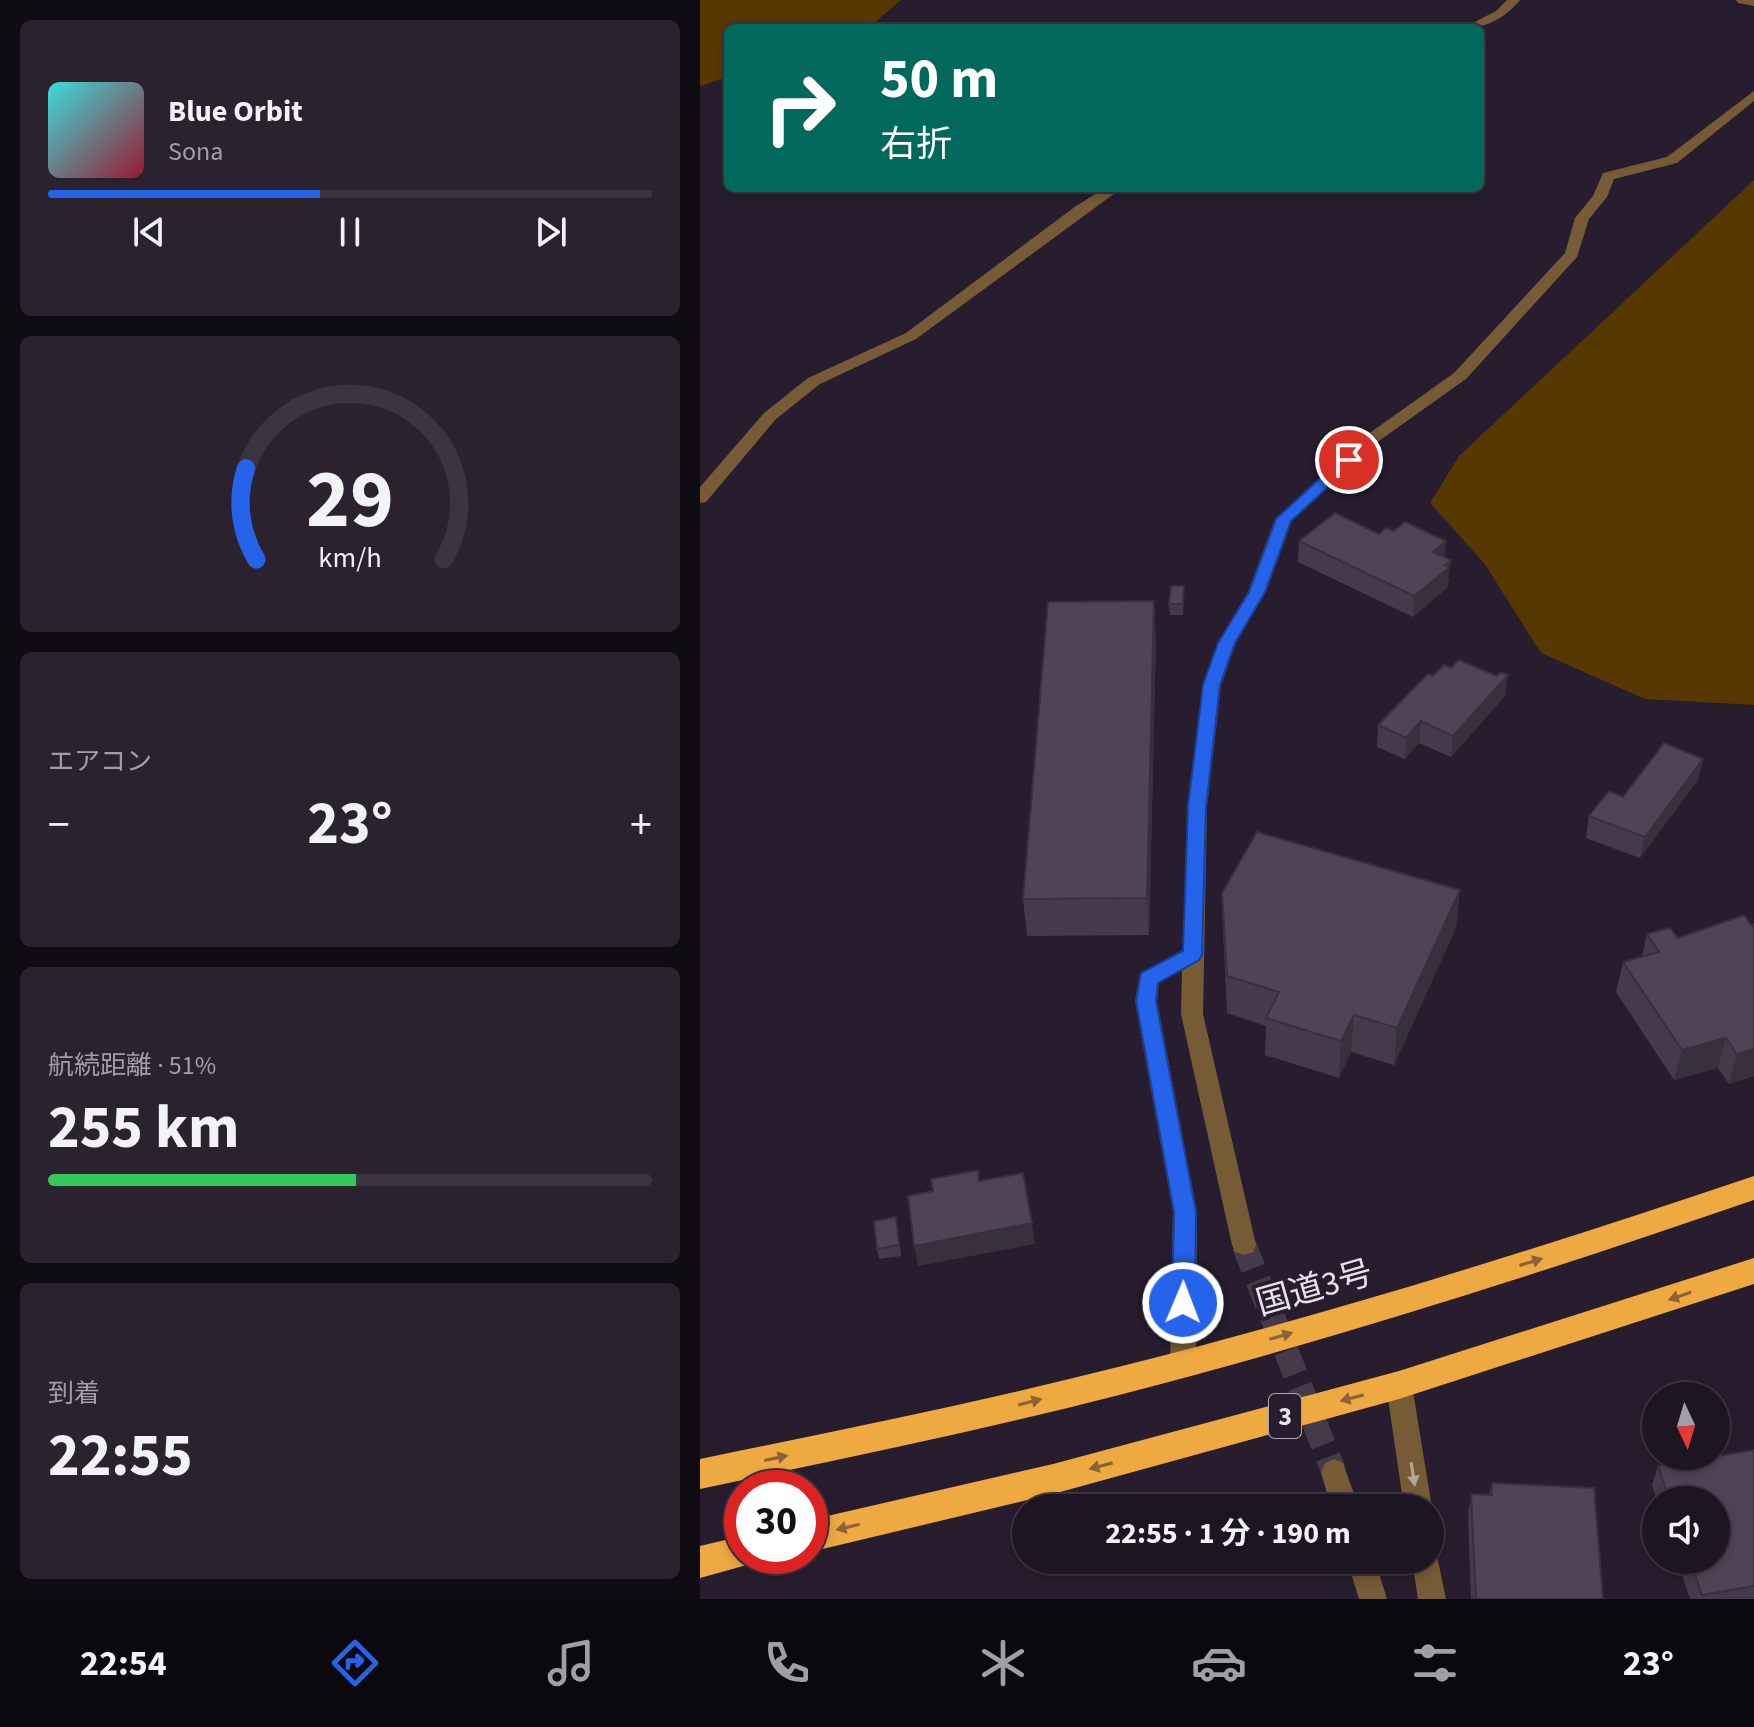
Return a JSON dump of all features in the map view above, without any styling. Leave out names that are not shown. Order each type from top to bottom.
[{"type":"highway","name":"国道3号","points":[[700,1474],[1024,1404],[1183,1364],[1620,1234],[1754,1188]]},
{"type":"highway","name":"3","points":[[828,1532],[1053,1479],[1399,1385],[1754,1271]]},
{"type":"highway","points":[[700,1562],[724,1556]]},
{"type":"street","points":[[1478,24],[1500,14],[1514,0]]},
{"type":"street","points":[[1742,0],[1754,2]]},
{"type":"street","points":[[1244,1245],[1192,1014],[1197,807],[1212,685],[1227,643],[1257,592],[1284,519],[1370,440],[1460,376],[1572,254],[1582,218],[1600,197],[1608,176],[1672,160],[1754,95]]},
{"type":"street","points":[[700,498],[770,416],[814,381],[911,336],[1081,209],[1109,192]]},
{"type":"street","points":[[1183,1364],[1185,1212],[1146,1001],[1148,979],[1192,955]]},
{"type":"street","points":[[1399,1385],[1416,1494]]},
{"type":"street","points":[[1334,1472],[1341,1494]]},
{"type":"street","points":[[1365,1574],[1373,1599]]},
{"type":"street","points":[[1428,1574],[1432,1599]]},
{"type":"shaded area","points":[[700,0],[901,0],[873,24],[724,24],[724,78],[700,86]]},
{"type":"shaded area","points":[[1754,180],[1754,705],[1645,699],[1541,653],[1484,563],[1430,503],[1459,456]]},
{"type":"building","points":[[1335,513],[1379,534],[1386,528],[1394,531],[1405,522],[1446,541],[1433,552],[1451,560],[1445,565],[1449,568],[1414,596],[1299,541]]},
{"type":"building","points":[[1171,586],[1184,586],[1183,604],[1169,604]]},
{"type":"building","points":[[1154,601],[1147,898],[1023,899],[1048,602]]},
{"type":"building","points":[[1459,660],[1497,676],[1501,672],[1508,675],[1453,736],[1421,721],[1406,738],[1378,725],[1428,674],[1433,676],[1444,665],[1451,668]]},
{"type":"building","points":[[1664,743],[1703,759],[1645,837],[1589,816],[1609,791],[1623,797]]},
{"type":"building","points":[[1257,832],[1460,890],[1397,1028],[1354,1015],[1341,1041],[1266,1018],[1279,992],[1227,976],[1222,893]]},
{"type":"building","points":[[1744,915],[1751,925],[1754,924],[1754,1049],[1737,1054],[1726,1038],[1682,1050],[1623,962],[1659,952],[1647,934],[1670,928],[1678,938]]},
{"type":"building","points":[[978,1170],[979,1181],[1023,1173],[1032,1223],[914,1246],[908,1196],[933,1191],[931,1179]]},
{"type":"building","points":[[896,1217],[899,1245],[877,1249],[874,1221]]},
{"type":"building","points":[[1754,1450],[1754,1586],[1702,1595],[1695,1574],[1730,1574],[1730,1486],[1665,1486],[1659,1470],[1730,1470],[1730,1454]]},
{"type":"building","points":[[1492,1483],[1594,1488],[1603,1599],[1476,1599],[1471,1494],[1492,1495]]},
{"type":"tunnel","points":[[1244,1245],[1334,1472]]},
{"type":"route","points":[[1183,1303],[1185,1212],[1146,1001],[1148,979],[1192,955],[1197,807],[1212,685],[1227,643],[1257,592],[1284,519],[1349,460]]}]
